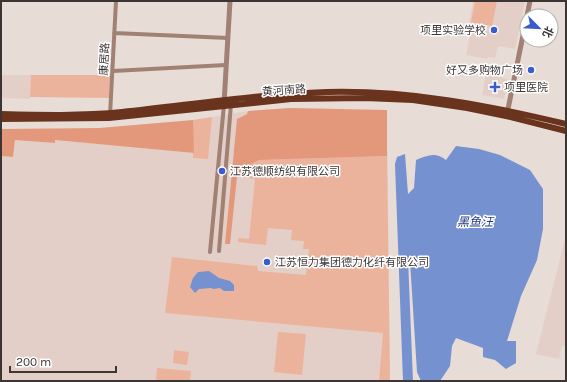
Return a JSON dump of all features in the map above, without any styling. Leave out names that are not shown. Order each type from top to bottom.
[{"type":"main road","name":"黄河南路","points":[[1,119],[110,115],[228,102],[326,97],[428,102],[507,113],[566,124]]},
{"type":"main road","name":"黄河南路","points":[[507,113],[566,131]]},
{"type":"main road","name":"黄河南路","points":[[1,114],[110,115]]},
{"type":"street","name":"康居路","points":[[110,115],[116,1]]},
{"type":"street","points":[[219,251],[228,102],[226,65],[230,1]]},
{"type":"street","points":[[507,113],[530,1]]},
{"type":"street","points":[[114,33],[228,38]]},
{"type":"street","points":[[112,71],[226,65]]},
{"type":"street","points":[[210,252],[228,102]]},
{"type":"shaded area","name":"项里实验学校","points":[[473,1],[525,1],[524,8],[519,8],[519,30],[515,49],[498,46],[495,58],[488,57],[487,59],[466,55],[471,31],[468,30]]},
{"type":"shaded area","points":[[475,1],[497,1],[492,26],[471,22]]},
{"type":"shaded area","name":"项里医院","points":[[486,74],[508,79],[504,99],[482,95]]},
{"type":"shaded area","points":[[1,75],[31,75],[30,99],[1,98]]},
{"type":"shaded area","points":[[31,75],[110,75],[109,98],[30,97]]},
{"type":"shaded area","points":[[290,108],[387,110],[390,381],[1,381],[1,156],[13,157],[15,140],[55,143],[55,140],[193,153],[193,120],[248,111]]},
{"type":"shaded area","points":[[290,108],[387,110],[387,156],[259,160],[242,169],[241,177],[237,177],[230,244],[225,244],[237,119],[247,114],[248,111]]},
{"type":"shaded area","points":[[212,117],[208,159],[193,158],[193,120]]},
{"type":"shaded area","points":[[193,120],[194,153],[55,140],[55,143],[15,140],[13,157],[1,156],[1,129],[99,128]]},
{"type":"shaded area","points":[[387,156],[390,381],[379,381],[383,333],[165,313],[172,257],[257,266],[258,271],[306,275],[309,249],[303,249],[304,241],[291,240],[292,230],[268,228],[266,245],[238,242],[238,238],[249,239],[255,179],[241,177],[242,169],[259,160]]},
{"type":"shaded area","points":[[566,235],[566,346],[562,346],[559,359],[536,354]]},
{"type":"shaded area","points":[[278,332],[306,334],[302,375],[274,372]]},
{"type":"shaded area","points":[[174,350],[189,352],[187,365],[173,363]]},
{"type":"shaded area","points":[[157,368],[191,371],[190,381],[156,381]]},
{"type":"water","name":"黑鱼汪","points":[[456,146],[479,149],[500,155],[530,170],[543,189],[543,229],[537,260],[521,296],[507,341],[516,341],[516,363],[506,369],[495,360],[483,357],[483,348],[456,338],[452,346],[450,366],[440,381],[421,381],[417,372],[410,261],[408,259],[413,381],[403,381],[395,164],[397,157],[405,154],[408,194],[414,188],[416,160],[435,155],[446,160]]},
{"type":"water","points":[[209,271],[219,278],[230,281],[234,285],[234,291],[224,291],[220,288],[211,288],[199,289],[195,293],[190,287],[193,278],[198,272]]},
{"type":"place","name":"项里实验学校","points":[[494,30]]},
{"type":"place","name":"好又多购物广场","points":[[531,70]]},
{"type":"place","name":"项里医院","points":[[495,87]]},
{"type":"place","name":"江苏德顺纺织有限公司","points":[[222,171]]},
{"type":"place","name":"江苏恒力集团德力化纤有限公司","points":[[267,262]]}]
